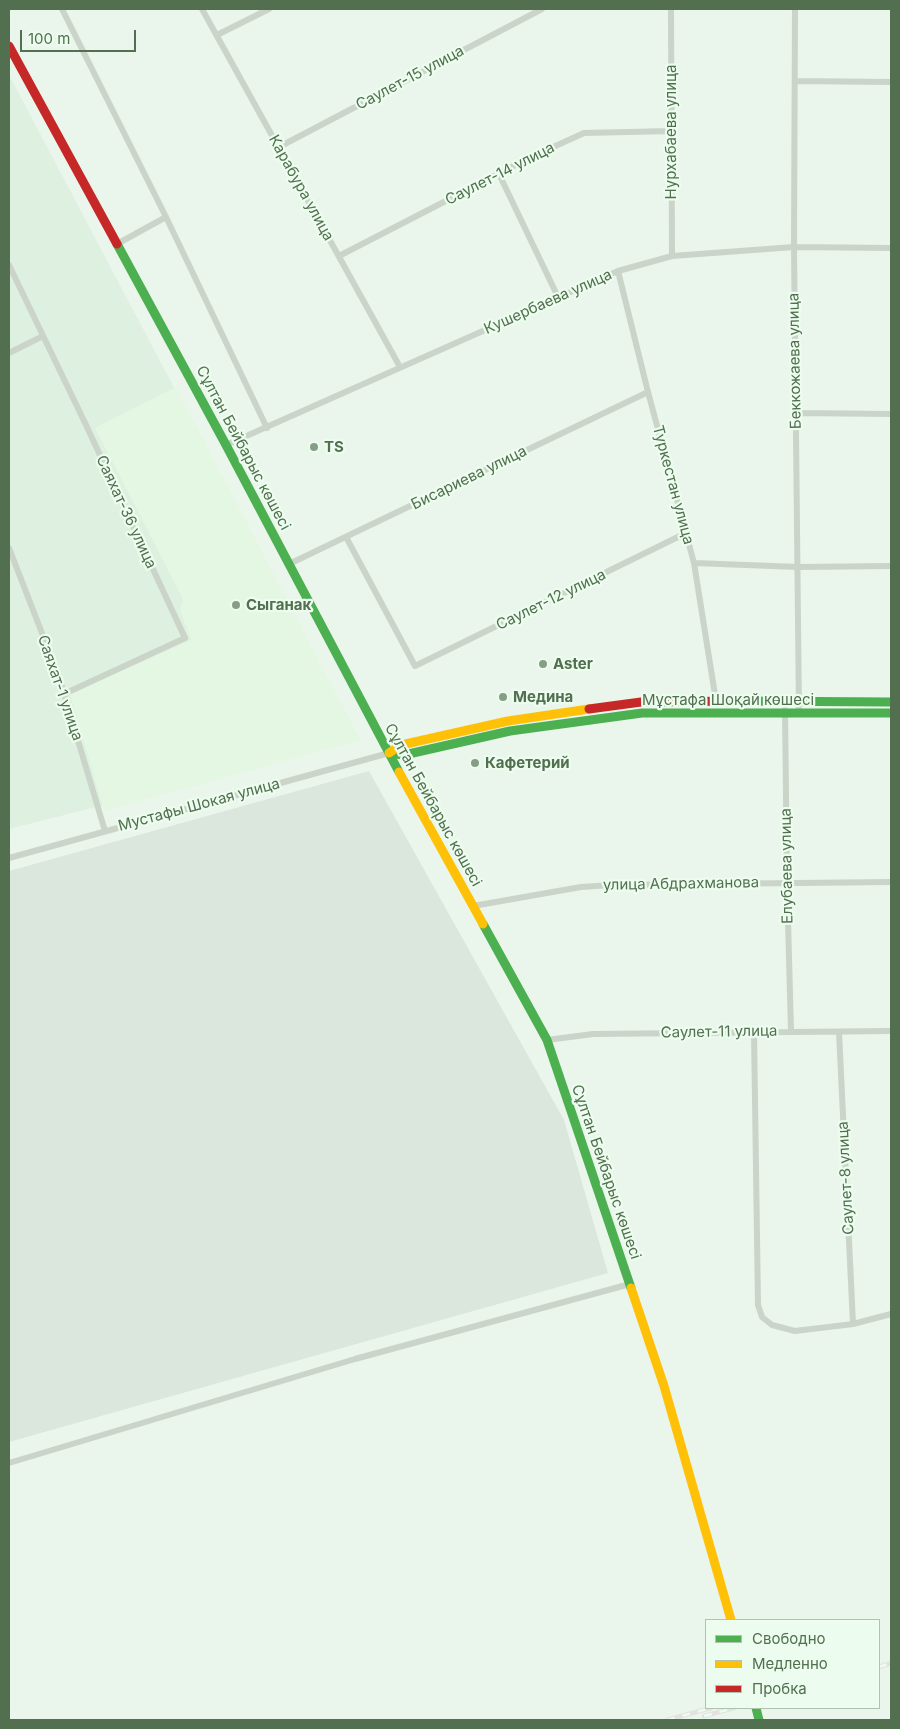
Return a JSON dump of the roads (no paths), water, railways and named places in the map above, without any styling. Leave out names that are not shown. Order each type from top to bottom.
[{"type":"main road","name":"Сұлтан Бейбарыс көшесі","points":[[9,46],[226,445],[389,753],[547,1040],[664,1386],[731,1619]]},
{"type":"main road","name":"Мұстафа Шоқай көшесі","points":[[389,753],[401,745],[508,720],[640,702],[891,702]]},
{"type":"main road","name":"Мұстафа Шоқай көшесі","points":[[389,753],[404,755],[510,731],[642,713],[891,713]]},
{"type":"street","points":[[62,9],[166,217],[267,428]]},
{"type":"street","name":"Карабура улица","points":[[202,9],[400,367]]},
{"type":"street","points":[[217,35],[269,9]]},
{"type":"street","name":"Саулет-15 улица","points":[[279,147],[542,9]]},
{"type":"street","name":"Нурхабаева улица","points":[[671,9],[672,256]]},
{"type":"street","name":"Беккожаева улица","points":[[795,9],[794,247],[798,713]]},
{"type":"street","points":[[795,81],[891,82]]},
{"type":"street","name":"Саулет-14 улица","points":[[339,256],[584,133],[671,131]]},
{"type":"street","points":[[499,174],[558,297]]},
{"type":"street","points":[[116,244],[166,217]]},
{"type":"street","name":"Кушербаева улица","points":[[226,445],[618,271],[672,256],[794,247],[891,248]]},
{"type":"street","name":"Саяхат-36 улица","points":[[9,265],[185,638],[64,694]]},
{"type":"street","name":"Туркестан улица","points":[[618,271],[694,563],[716,701]]},
{"type":"street","points":[[9,353],[43,336]]},
{"type":"street","name":"Бисариева улица","points":[[289,564],[648,392]]},
{"type":"street","points":[[796,413],[891,414]]},
{"type":"street","name":"Саулет-12 улица","points":[[346,537],[415,666],[686,533]]},
{"type":"street","name":"Саяхат-1 улица","points":[[9,548],[64,694],[105,831]]},
{"type":"street","points":[[694,563],[798,567],[891,566]]},
{"type":"street","name":"Елубаева улица","points":[[785,702],[791,1031]]},
{"type":"street","name":"Мустафы Шокая улица","points":[[9,858],[389,753]]},
{"type":"street","name":"улица Абдрахманова","points":[[473,906],[581,886],[891,882]]},
{"type":"street","name":"Саулет-11 улица","points":[[547,1040],[593,1034],[891,1031]]},
{"type":"street","points":[[754,1032],[758,1305],[762,1317],[766,1322],[796,1331],[853,1324],[891,1314]]},
{"type":"street","name":"Саулет-8 улица","points":[[839,1032],[853,1324]]},
{"type":"street","points":[[9,1463],[355,1359],[630,1284]]},
{"type":"railway","points":[[880,1667],[891,1663]]},
{"type":"railway","points":[[667,1720],[707,1709]]},
{"type":"railway","points":[[704,1716],[730,1709]]},
{"type":"place","name":"TS","points":[[314,447]]},
{"type":"place","name":"Сыганак","points":[[236,605]]},
{"type":"place","name":"Aster","points":[[543,664]]},
{"type":"place","name":"Медина","points":[[503,697]]},
{"type":"place","name":"Кафетерий","points":[[475,763]]}]
